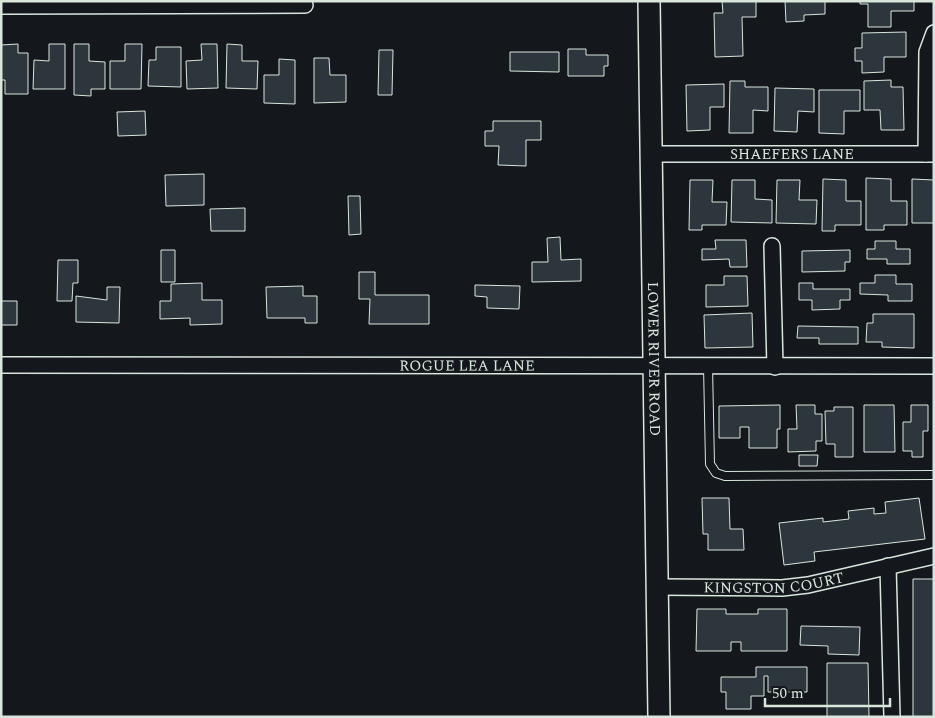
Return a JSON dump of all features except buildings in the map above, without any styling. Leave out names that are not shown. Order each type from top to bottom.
[{"type":"street","name":"LOWER RIVER ROAD","points":[[650,1],[659,717]]},
{"type":"street","points":[[1,6],[137,4],[305,6]]},
{"type":"street","points":[[930,154],[927,52],[934,33]]},
{"type":"street","name":"SHAEFERS LANE","points":[[652,154],[930,154]]},
{"type":"street","points":[[772,246],[775,367]]},
{"type":"street","name":"ROGUE LEA LANE","points":[[1,365],[934,366]]},
{"type":"street","name":"KINGSTON COURT","points":[[658,587],[782,588],[808,585],[934,556]]},
{"type":"street","points":[[888,566],[892,717]]},
{"type":"lane","points":[[708,366],[710,464],[716,473],[725,476],[934,475]]}]
